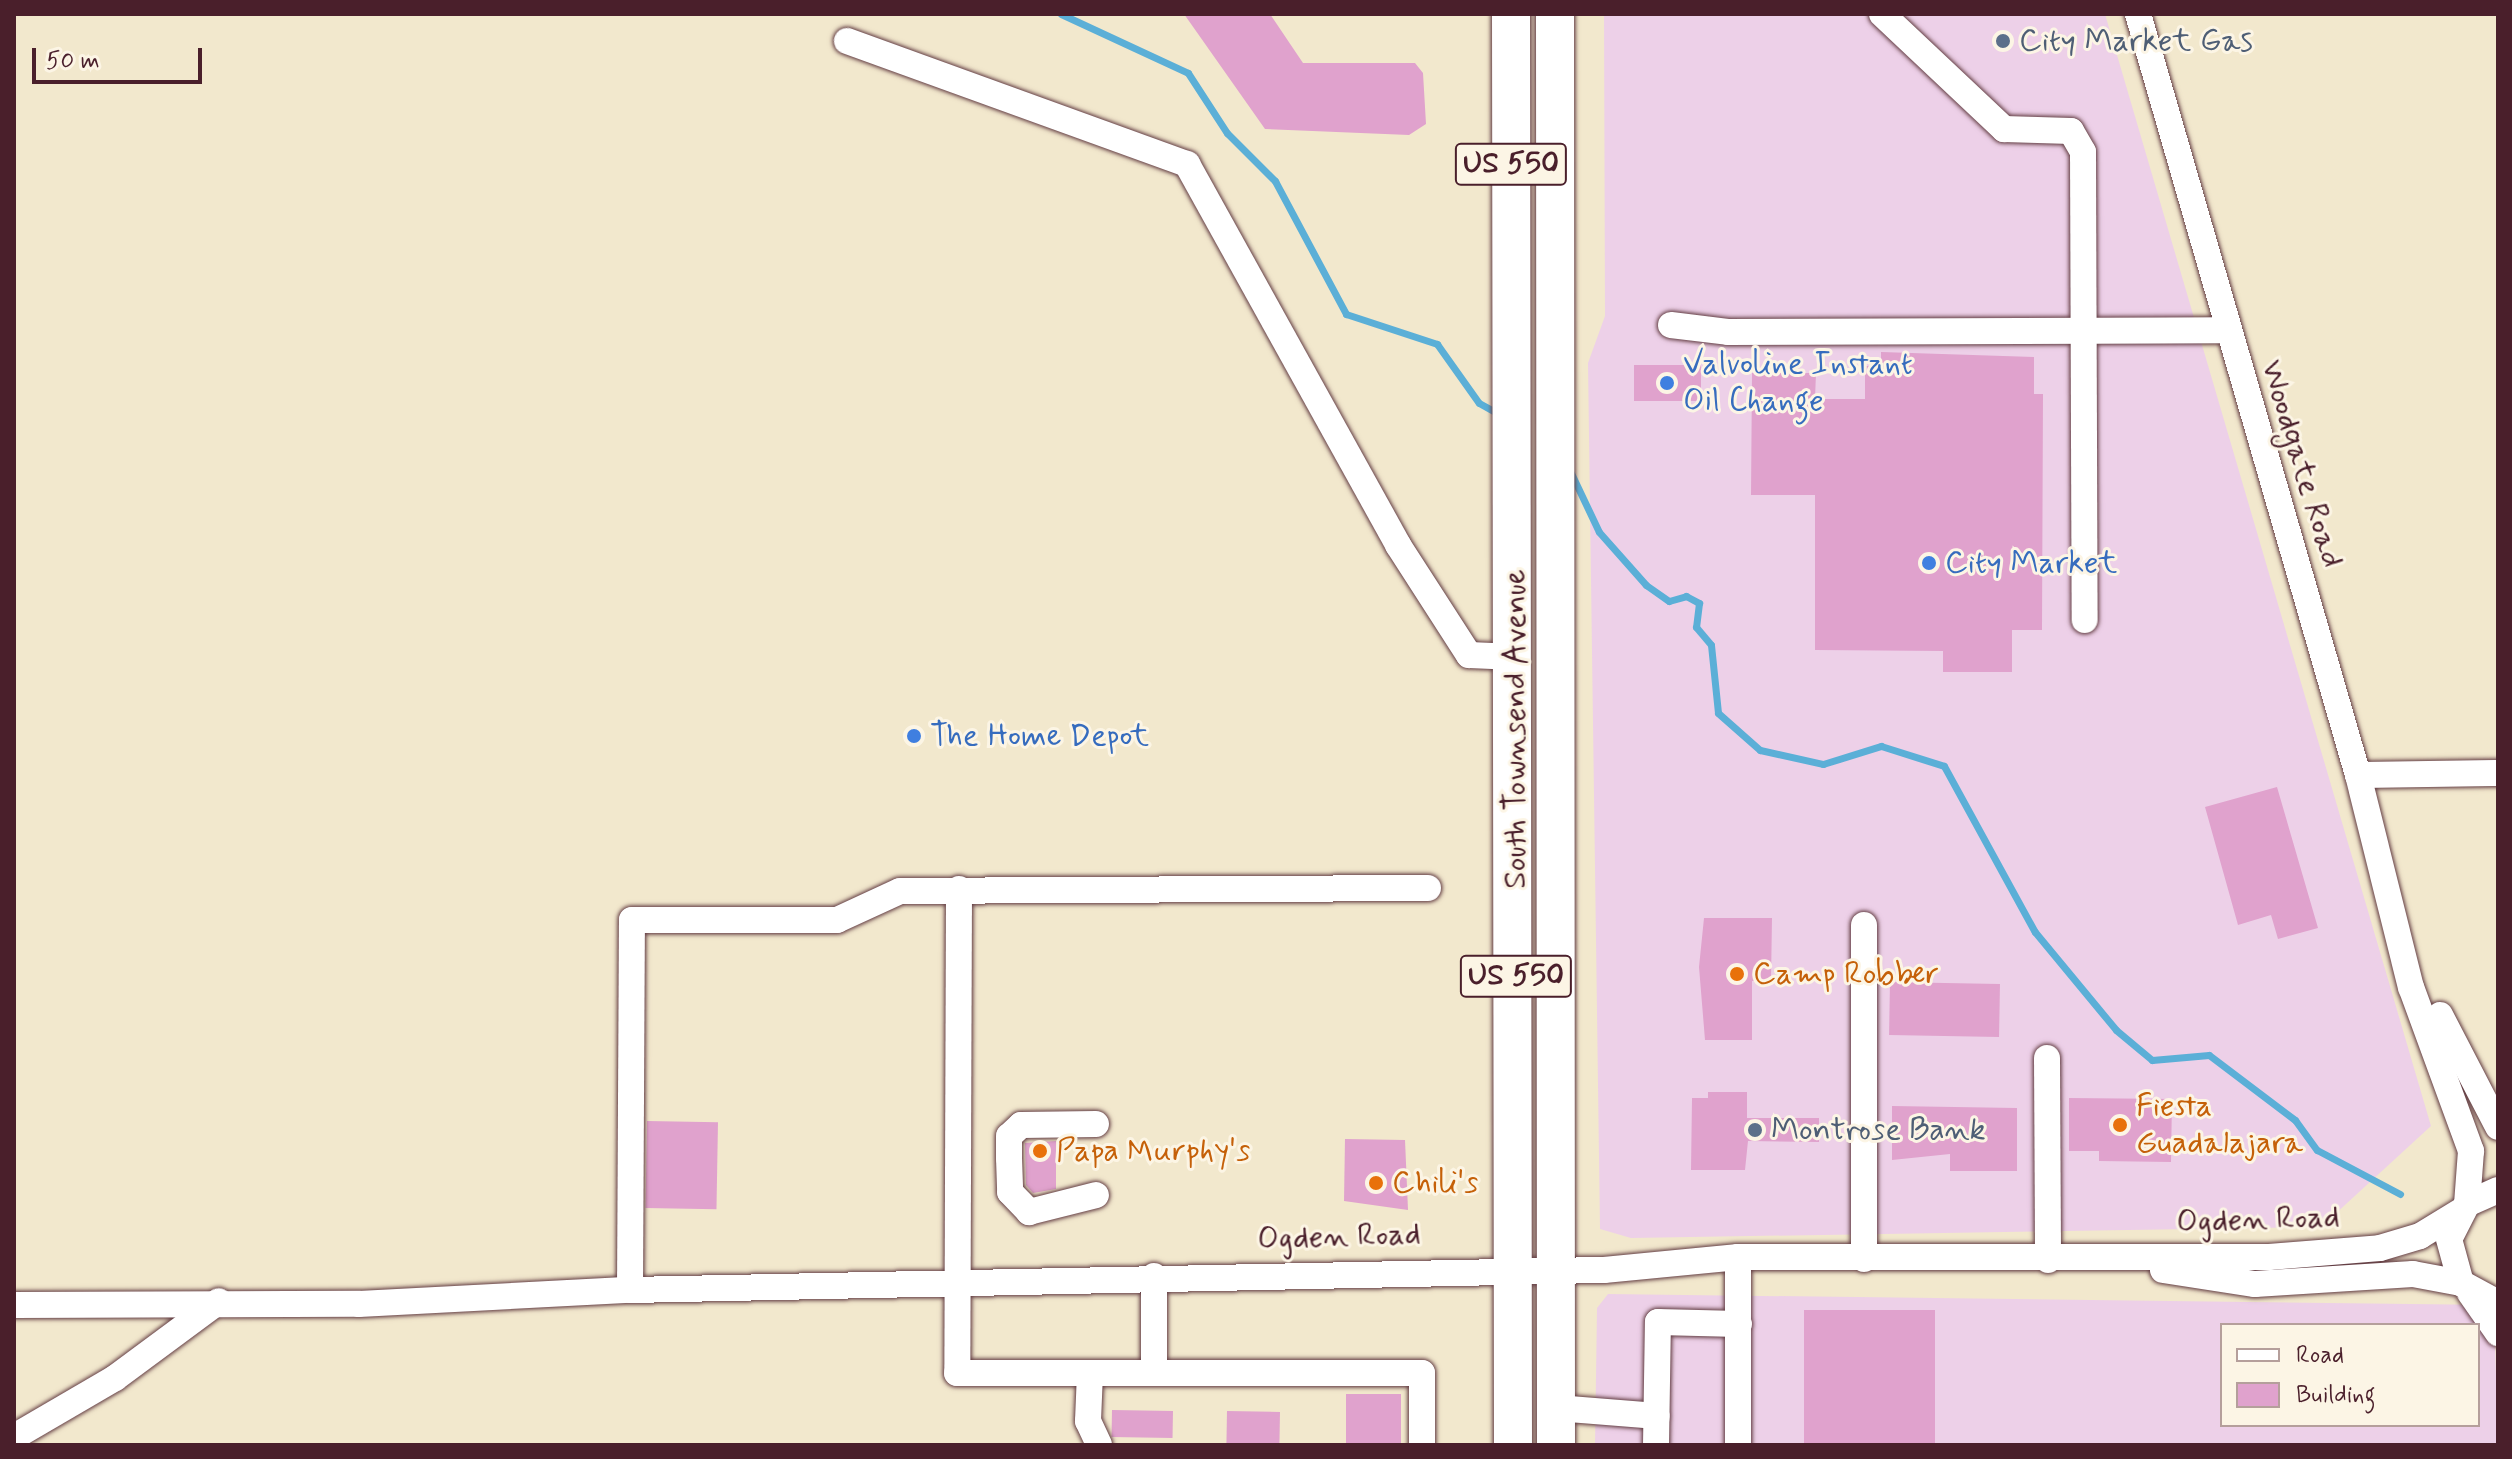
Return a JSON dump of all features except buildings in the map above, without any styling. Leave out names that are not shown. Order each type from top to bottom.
[{"type":"highway","name":"South Townsend Avenue","points":[[1511,14],[1510,314],[1516,507],[1516,1269],[1513,1445]]},
{"type":"highway","name":"South Townsend Avenue","points":[[1555,14],[1558,314],[1556,1445]]},
{"type":"street","points":[[1882,14],[2004,129],[2071,131],[2083,152],[2088,330],[2085,620]]},
{"type":"street","name":"Woodgate Road","points":[[2138,14],[2225,330],[2358,775],[2398,934],[2471,1151],[2464,1208],[2449,1239],[2464,1287]]},
{"type":"street","points":[[847,41],[1187,164],[1398,545],[1469,655],[1516,657]]},
{"type":"street","points":[[1671,325],[1728,332],[2225,330]]},
{"type":"street","points":[[2358,775],[2498,773]]},
{"type":"street","points":[[630,1290],[632,920],[837,920],[900,891],[1428,888]]},
{"type":"street","points":[[959,889],[957,1373],[1422,1373],[1422,1445]]},
{"type":"street","points":[[1864,925],[1864,1259]]},
{"type":"street","name":"Woodgate Road","points":[[2398,934],[2498,1127]]},
{"type":"street","points":[[2047,1058],[2048,1260]]},
{"type":"street","points":[[1096,1124],[1021,1125],[1009,1136],[1010,1192],[1029,1212],[1096,1195]]},
{"type":"street","name":"Ogden Road","points":[[14,1305],[219,1301],[359,1304],[630,1290],[1558,1269],[1738,1257],[2048,1260],[2380,1248],[2420,1236],[2498,1190]]},
{"type":"street","points":[[1738,1257],[1738,1445]]},
{"type":"street","name":"Ogden Road","points":[[2048,1260],[2255,1284],[2413,1274],[2464,1287],[2498,1303]]},
{"type":"street","points":[[1154,1276],[1154,1373]]},
{"type":"street","points":[[2464,1287],[2498,1333]]},
{"type":"street","points":[[14,1437],[115,1378],[219,1301]]},
{"type":"street","points":[[1656,1445],[1658,1322],[1739,1324]]},
{"type":"street","points":[[1090,1373],[1088,1421],[1099,1445]]},
{"type":"street","points":[[1557,1408],[1657,1416]]},
{"type":"shaded area","points":[[1604,14],[2105,14],[2431,1126],[2321,1227],[1631,1238],[1600,1229],[1588,363],[1605,316]]},
{"type":"shaded area","points":[[1608,1294],[2494,1305],[2498,1445],[1595,1445],[1597,1308]]},
{"type":"waterway","points":[[1061,14],[1188,73],[1227,133],[1275,181],[1346,314],[1437,344],[1479,403],[1501,415]]},
{"type":"waterway","points":[[1571,473],[1599,532],[1646,585],[1669,601],[1686,596],[1699,603],[1696,627],[1711,645],[1718,713],[1760,750],[1823,764],[1881,746],[1944,766],[2035,932],[2116,1030],[2152,1060],[2209,1055],[2295,1120],[2317,1150],[2400,1194]]},
{"type":"place","name":"City Market Gas","points":[[2003,41]]},
{"type":"place","name":"Valvoline Instant Oil Change","points":[[1667,383]]},
{"type":"place","name":"City Market","points":[[1929,563]]},
{"type":"place","name":"The Home Depot","points":[[914,736]]},
{"type":"place","name":"Camp Robber","points":[[1737,974]]},
{"type":"place","name":"Fiesta Guadalajara","points":[[2120,1125]]},
{"type":"place","name":"Montrose Bank","points":[[1755,1130]]},
{"type":"place","name":"Papa Murphy's","points":[[1040,1151]]},
{"type":"place","name":"Chili's","points":[[1376,1183]]}]
